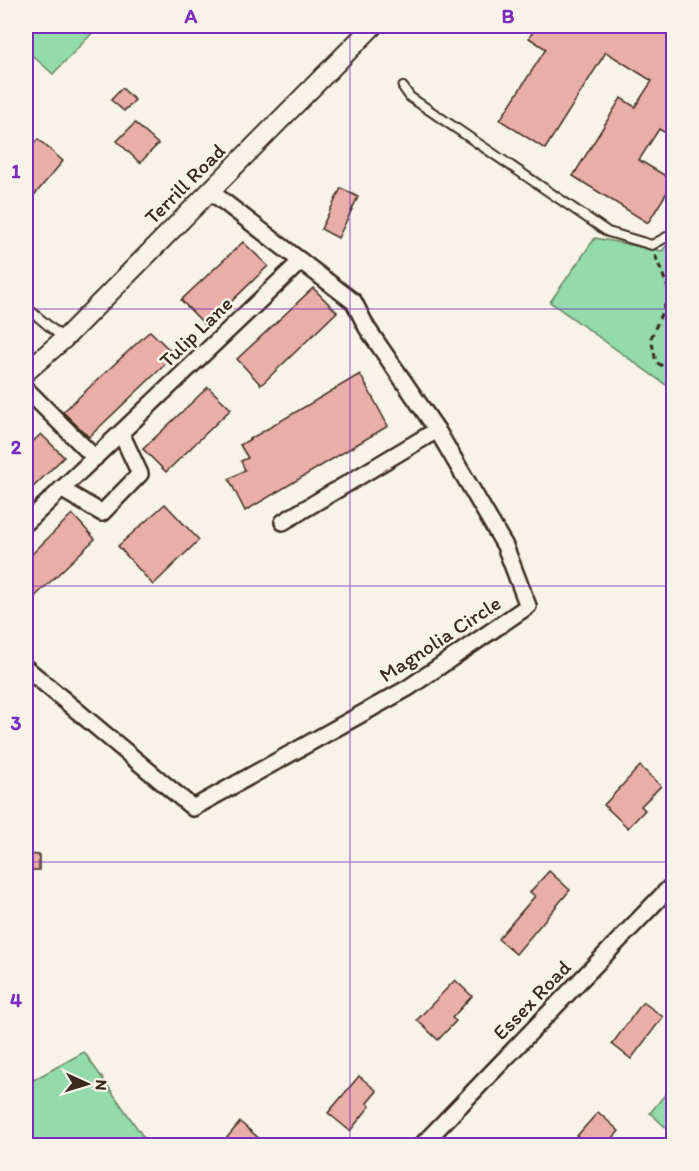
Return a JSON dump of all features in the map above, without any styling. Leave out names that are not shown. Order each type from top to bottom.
[{"type":"street","name":"Terrill Road","points":[[26,372],[64,339],[374,26]]},
{"type":"street","name":"Magnolia Circle","points":[[26,668],[193,808],[408,688],[528,606],[505,546],[436,430],[367,328],[354,302],[210,191]]},
{"type":"street","name":"Tulip Lane","points":[[26,523],[301,261]]},
{"type":"street","points":[[26,389],[94,458]]},
{"type":"street","points":[[283,522],[436,430]]},
{"type":"street","points":[[61,489],[102,513],[140,474],[120,433]]},
{"type":"street","name":"Essex Road","points":[[421,1146],[674,883]]},
{"type":"lane","points":[[403,87],[410,97],[608,232],[652,245],[674,233]]},
{"type":"lane","points":[[26,307],[64,339]]},
{"type":"path","points":[[652,245],[670,293],[651,338],[657,362],[674,374]]},
{"type":"green space","points":[[26,26],[99,26],[53,74],[26,50]]},
{"type":"green space","points":[[595,238],[662,251],[673,238],[673,390],[550,302]]},
{"type":"green space","points":[[84,1052],[149,1145],[26,1145],[26,1084]]},
{"type":"green space","points":[[673,1085],[673,1134],[650,1113]]},
{"type":"building","points":[[536,26],[674,26],[674,138],[659,129],[639,160],[674,181],[648,223],[573,176],[621,98],[635,107],[652,81],[606,52],[545,149],[500,120],[546,49],[529,38]]},
{"type":"building","points":[[122,88],[135,100],[124,111],[111,100]]},
{"type":"building","points":[[135,123],[158,144],[140,163],[117,141]]},
{"type":"building","points":[[38,139],[63,161],[26,205],[26,154]]},
{"type":"building","points":[[341,188],[358,197],[338,238],[321,229]]},
{"type":"building","points":[[243,242],[268,266],[206,326],[181,300]]},
{"type":"building","points":[[313,288],[337,312],[261,385],[237,359]]},
{"type":"building","points":[[150,331],[175,355],[89,437],[63,412]]},
{"type":"building","points":[[360,374],[388,426],[245,511],[229,479],[245,470],[241,461],[248,458],[240,445]]},
{"type":"building","points":[[208,387],[231,409],[166,472],[143,449]]},
{"type":"building","points":[[41,434],[64,457],[26,494],[26,448]]},
{"type":"building","points":[[165,504],[199,540],[153,585],[118,546]]},
{"type":"building","points":[[72,514],[95,539],[26,605],[26,560]]},
{"type":"building","points":[[640,766],[661,786],[641,806],[645,810],[628,828],[604,805]]},
{"type":"building","points":[[26,854],[39,855],[39,870],[26,870]]},
{"type":"building","points":[[549,871],[570,890],[516,954],[498,939],[535,896],[530,892]]},
{"type":"building","points":[[455,980],[472,996],[452,1018],[456,1021],[438,1040],[417,1020]]},
{"type":"building","points":[[643,1002],[663,1017],[631,1059],[612,1044]]},
{"type":"building","points":[[359,1076],[377,1091],[367,1103],[370,1106],[350,1131],[328,1113]]},
{"type":"building","points":[[598,1112],[619,1131],[606,1146],[568,1146]]},
{"type":"building","points":[[240,1122],[268,1146],[220,1146]]}]
